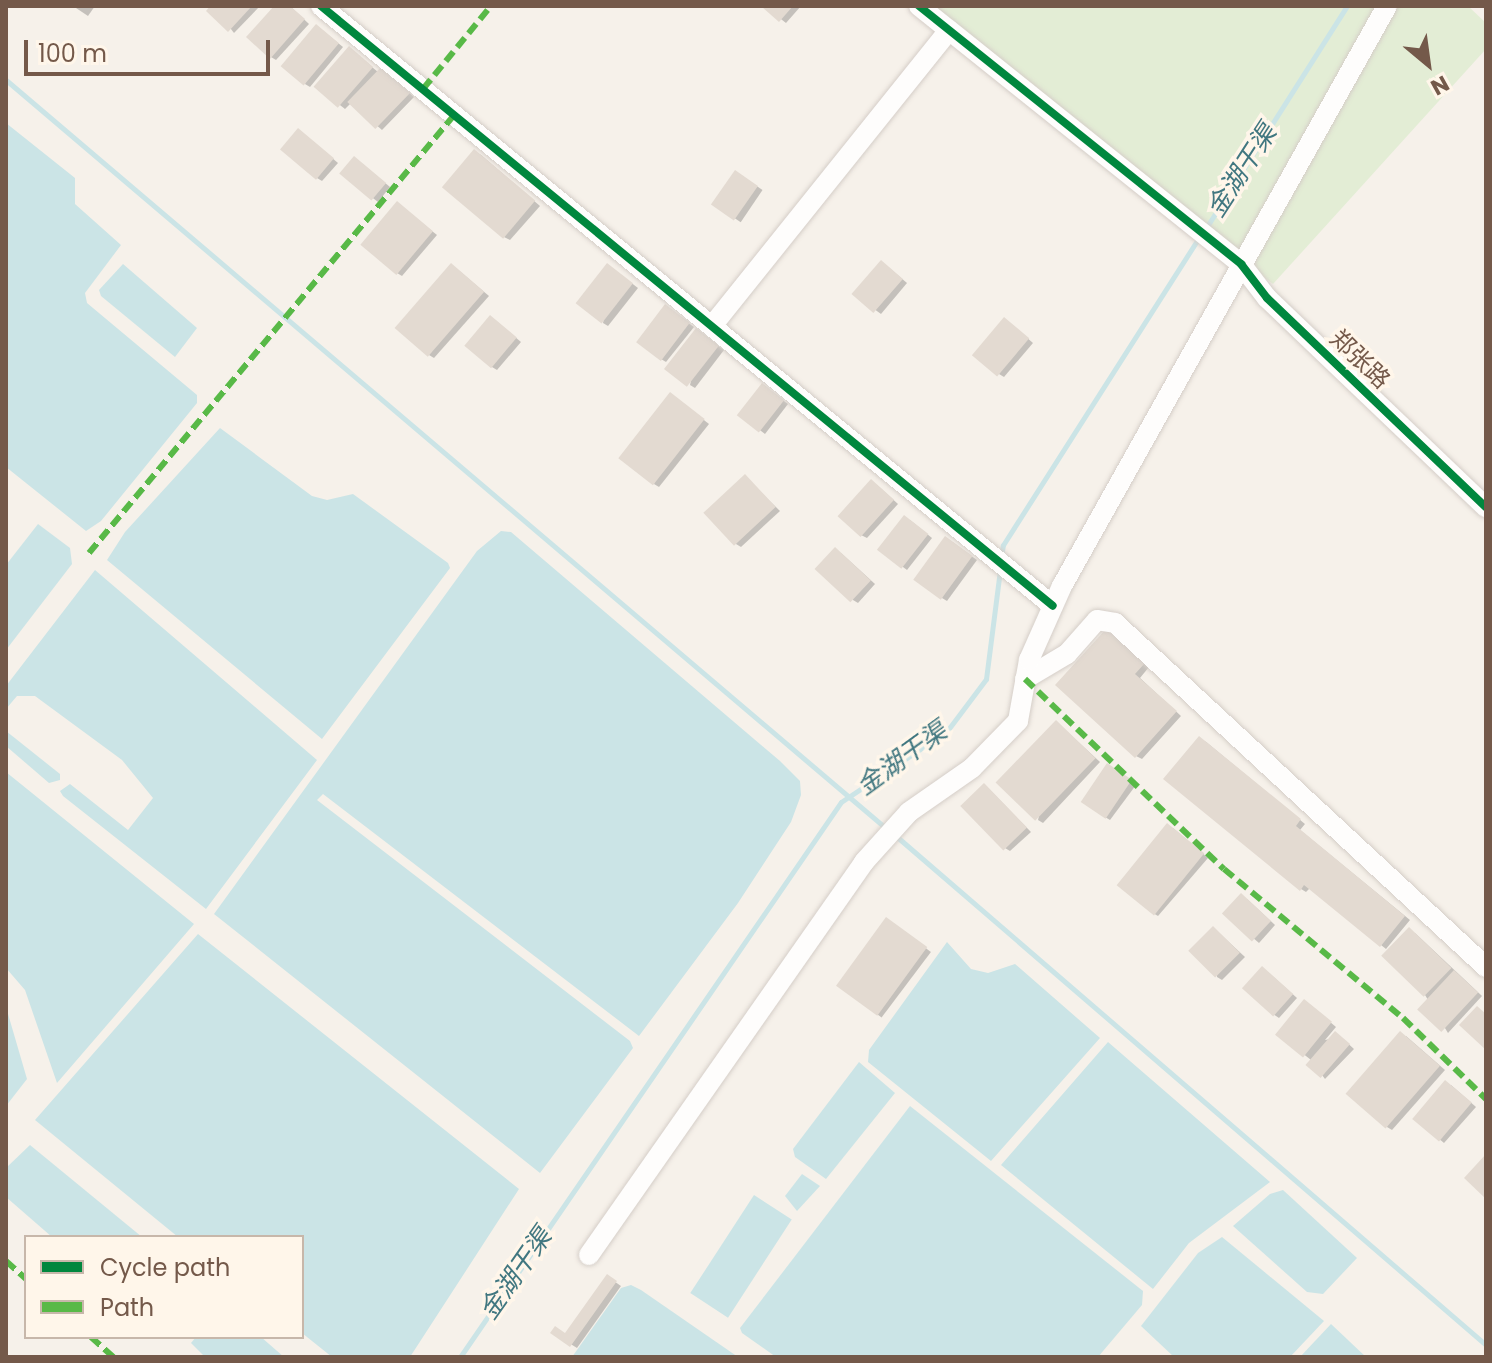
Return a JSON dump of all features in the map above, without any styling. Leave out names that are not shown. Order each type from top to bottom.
[{"type":"street","points":[[321,6],[1053,606]]},
{"type":"street","name":"郑张路","points":[[919,6],[1241,264],[1267,298],[1486,507]]},
{"type":"street","points":[[589,1255],[891,832],[972,768],[1018,721],[1025,679],[1053,606],[1387,6]]},
{"type":"street","points":[[712,326],[949,30]]},
{"type":"street","points":[[1025,679],[1067,654],[1097,620],[1115,623],[1486,967]]},
{"type":"green space","points":[[921,6],[1468,6],[1486,23],[1486,49],[1273,284]]},
{"type":"water","points":[[6,123],[75,178],[75,204],[121,245],[85,293],[87,303],[197,395],[197,403],[101,521],[86,531],[6,467]]},
{"type":"water","points":[[123,264],[197,328],[175,357],[101,296],[99,290]]},
{"type":"water","points":[[220,428],[312,496],[327,500],[353,494],[448,563],[450,568],[322,739],[107,560],[125,532]]},
{"type":"water","points":[[38,524],[70,548],[72,564],[6,650],[6,565]]},
{"type":"water","points":[[501,531],[511,532],[780,761],[800,781],[801,795],[791,822],[738,903],[639,1036],[323,794],[317,800],[630,1041],[633,1048],[540,1173],[214,914],[477,551]]},
{"type":"water","points":[[95,570],[317,760],[206,909],[60,791],[70,784],[128,830],[153,798],[122,760],[35,696],[17,696],[6,709],[6,686]]},
{"type":"water","points":[[6,731],[60,774],[60,780],[49,783],[6,746]]},
{"type":"water","points":[[6,772],[194,924],[57,1083],[25,990],[6,968]]},
{"type":"water","points":[[198,934],[519,1189],[410,1357],[332,1357],[304,1335],[304,1235],[176,1235],[35,1120]]},
{"type":"water","points":[[947,942],[971,969],[988,973],[1015,964],[1100,1038],[991,1161],[868,1062],[869,1050]]},
{"type":"water","points":[[6,1007],[27,1079],[6,1106]]},
{"type":"water","points":[[1108,1042],[1270,1182],[1189,1243],[1153,1289],[1001,1165]]},
{"type":"water","points":[[859,1062],[895,1093],[826,1179],[795,1157],[793,1149]]},
{"type":"water","points":[[910,1106],[1143,1291],[1142,1305],[1098,1357],[776,1357],[742,1333],[740,1328]]},
{"type":"water","points":[[30,1145],[140,1235],[50,1235],[6,1197],[6,1168]]},
{"type":"water","points":[[802,1174],[820,1186],[797,1211],[785,1196]]},
{"type":"water","points":[[1283,1190],[1357,1258],[1323,1294],[1307,1292],[1233,1226],[1270,1194]]},
{"type":"water","points":[[754,1195],[792,1220],[728,1318],[690,1293]]},
{"type":"water","points":[[1222,1237],[1324,1321],[1290,1357],[1174,1357],[1141,1326],[1198,1253]]},
{"type":"water","points":[[631,1285],[738,1357],[572,1357],[621,1288]]},
{"type":"water","points":[[1331,1324],[1366,1357],[1300,1357]]},
{"type":"water","points":[[194,1339],[263,1339],[284,1357],[205,1357],[191,1343]]},
{"type":"building","points":[[210,6],[252,6],[228,32],[206,11]]},
{"type":"building","points":[[274,6],[290,6],[305,19],[270,59],[246,37]]},
{"type":"building","points":[[761,6],[793,6],[779,22]]},
{"type":"building","points":[[316,24],[339,43],[304,85],[281,66]]},
{"type":"building","points":[[349,46],[373,67],[338,108],[314,87]]},
{"type":"building","points":[[382,66],[410,93],[375,129],[347,102]]},
{"type":"building","points":[[298,128],[334,158],[316,180],[280,149]]},
{"type":"building","points":[[474,149],[535,200],[503,239],[442,187]]},
{"type":"building","points":[[354,156],[386,183],[371,201],[339,174]]},
{"type":"building","points":[[735,170],[758,186],[734,220],[711,204]]},
{"type":"building","points":[[397,201],[433,231],[396,275],[360,245]]},
{"type":"building","points":[[881,260],[903,279],[873,313],[851,294]]},
{"type":"building","points":[[451,263],[484,292],[428,357],[395,328]]},
{"type":"building","points":[[607,263],[633,283],[602,324],[576,303]]},
{"type":"building","points":[[665,304],[690,323],[661,361],[636,342]]},
{"type":"building","points":[[490,315],[517,337],[491,368],[464,346]]},
{"type":"building","points":[[1004,317],[1029,338],[997,377],[972,355]]},
{"type":"building","points":[[696,328],[719,346],[687,387],[664,369]]},
{"type":"building","points":[[762,383],[784,400],[759,433],[737,415]]},
{"type":"building","points":[[670,392],[705,419],[653,485],[618,458]]},
{"type":"building","points":[[745,474],[776,507],[734,546],[703,513]]},
{"type":"building","points":[[871,479],[894,500],[861,537],[838,516]]},
{"type":"building","points":[[904,515],[928,534],[901,569],[877,550]]},
{"type":"building","points":[[945,536],[973,556],[941,600],[913,580]]},
{"type":"building","points":[[835,547],[871,580],[850,602],[815,569]]},
{"type":"building","points":[[1106,629],[1145,663],[1135,674],[1177,711],[1135,758],[1055,685]]},
{"type":"building","points":[[1056,720],[1096,758],[1035,821],[996,783]]},
{"type":"building","points":[[1199,736],[1301,819],[1296,826],[1405,916],[1380,947],[1304,885],[1300,891],[1163,779]]},
{"type":"building","points":[[1107,763],[1132,780],[1106,819],[1081,802]]},
{"type":"building","points":[[984,783],[1027,828],[1003,851],[960,806]]},
{"type":"building","points":[[1167,823],[1204,853],[1154,915],[1117,885]]},
{"type":"building","points":[[1241,893],[1271,921],[1252,941],[1222,913]]},
{"type":"building","points":[[886,917],[927,947],[877,1016],[836,986]]},
{"type":"building","points":[[1213,926],[1240,953],[1215,978],[1188,951]]},
{"type":"building","points":[[1409,927],[1451,968],[1424,997],[1381,956]]},
{"type":"building","points":[[1262,966],[1293,994],[1273,1016],[1242,988]]},
{"type":"building","points":[[1454,970],[1478,993],[1441,1032],[1417,1009]]},
{"type":"building","points":[[1304,999],[1332,1022],[1303,1057],[1275,1035]]},
{"type":"building","points":[[1477,1006],[1486,1014],[1486,1050],[1459,1025]]},
{"type":"building","points":[[1335,1031],[1350,1044],[1321,1078],[1305,1065]]},
{"type":"building","points":[[1400,1031],[1440,1066],[1386,1128],[1346,1094]]},
{"type":"building","points":[[1445,1080],[1472,1102],[1439,1142],[1412,1119]]},
{"type":"building","points":[[1486,1154],[1486,1199],[1464,1178]]},
{"type":"building","points":[[607,1274],[617,1281],[570,1347],[550,1333],[555,1326],[565,1333]]},
{"type":"waterway","name":"金湖干渠","points":[[1206,228],[1347,6]]},
{"type":"waterway","points":[[6,80],[888,830]]},
{"type":"waterway","name":"金湖干渠","points":[[1001,556],[1003,545],[1200,236]]},
{"type":"waterway","name":"金湖干渠","points":[[460,1357],[841,802],[947,731],[986,679],[1000,570]]},
{"type":"waterway","points":[[896,836],[1486,1345]]},
{"type":"marked path","points":[[423,89],[491,6]]},
{"type":"marked path","points":[[89,553],[455,114]]},
{"type":"marked path","points":[[1025,679],[1224,869],[1403,1018],[1486,1099]]},
{"type":"marked path","points":[[6,1261],[24,1277]]},
{"type":"marked path","points":[[93,1339],[113,1357]]},
{"type":"cycle path","points":[[321,6],[1053,606]]},
{"type":"cycle path","points":[[919,6],[1241,264],[1267,298],[1486,507]]}]
